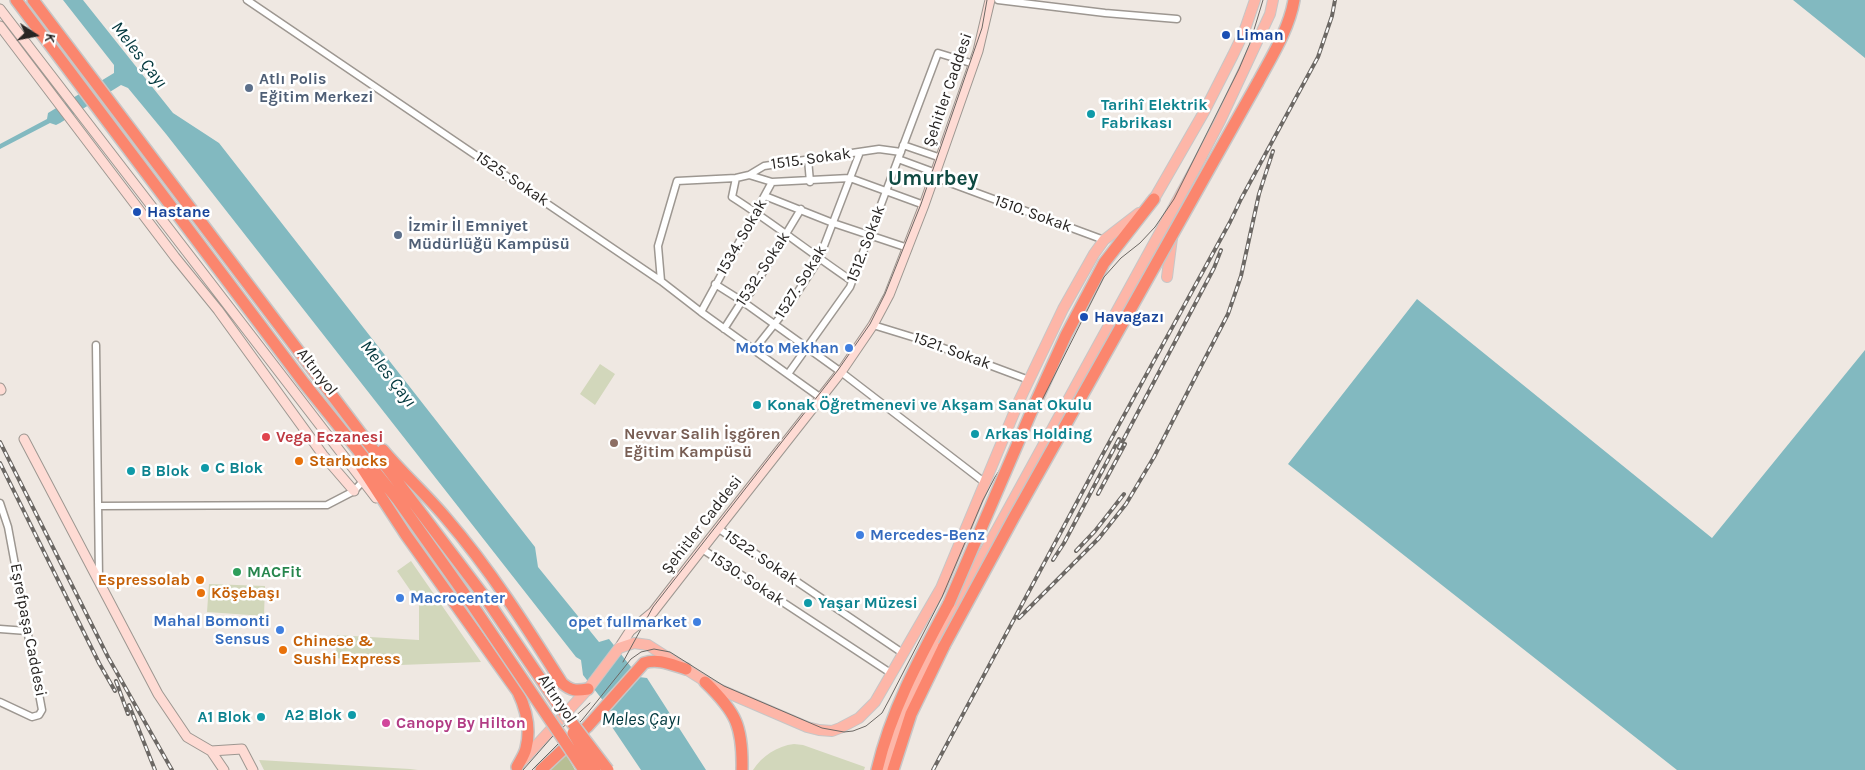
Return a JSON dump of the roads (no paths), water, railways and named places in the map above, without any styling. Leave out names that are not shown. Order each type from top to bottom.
[{"type":"highway","points":[[5,0],[25,12]]},
{"type":"highway","name":"Altınyol","points":[[16,0],[325,410],[398,500],[471,603],[584,770]]},
{"type":"highway","name":"Altınyol","points":[[33,0],[487,600],[557,703],[595,770]]},
{"type":"highway","points":[[893,770],[912,714],[944,646],[1014,517],[1258,82],[1281,38],[1294,0]]},
{"type":"highway","points":[[876,770],[888,729],[906,687],[949,603],[1055,358],[1104,263],[1154,199]]},
{"type":"highway","points":[[325,410],[406,535],[518,692],[527,715],[527,734],[526,749],[516,768]]},
{"type":"highway","points":[[352,420],[370,433],[389,457],[446,518],[475,554],[525,624],[562,684],[568,689],[575,691],[588,689]]},
{"type":"highway","points":[[540,770],[587,728],[644,663],[655,661],[686,669]]},
{"type":"highway","points":[[705,682],[722,698],[736,719],[741,734],[742,770]]},
{"type":"highway","points":[[557,703],[608,770]]},
{"type":"main road","name":"Şehitler Caddesi","points":[[516,768],[588,689],[630,630],[653,612],[841,372],[873,324],[889,295],[935,175],[974,64],[985,28],[990,0]]},
{"type":"main road","points":[[619,648],[634,643],[648,645],[722,691],[792,722],[819,730],[832,731],[848,725],[859,718],[875,702],[941,588],[1018,401],[1063,309],[1104,240],[1136,216],[1154,199],[1233,55],[1244,32],[1254,0]]},
{"type":"main road","points":[[882,770],[892,739],[929,657],[977,566],[1176,205],[1224,113],[1270,14],[1274,0]]},
{"type":"main road","points":[[0,9],[362,481],[406,535]]},
{"type":"main road","points":[[0,26],[174,257],[218,310],[323,455],[354,491]]},
{"type":"main road","points":[[1167,277],[1176,205]]},
{"type":"main road","points":[[24,439],[163,701],[187,737],[211,751],[224,770]]},
{"type":"main road","points":[[211,751],[242,749],[253,770]]},
{"type":"street","name":"1525. Sokak","points":[[247,0],[661,280],[724,329],[821,398]]},
{"type":"street","points":[[998,0],[1177,18]]},
{"type":"street","name":"1512. Sokak","points":[[788,374],[850,287],[938,53],[974,64]]},
{"type":"street","name":"1515. Sokak","points":[[661,280],[658,246],[676,181],[736,178],[749,175],[764,166],[879,149],[902,149],[941,158]]},
{"type":"street","name":"1527. Sokak","points":[[754,350],[788,307],[819,259],[860,152]]},
{"type":"street","points":[[808,159],[810,182]]},
{"type":"street","name":"1510. Sokak","points":[[898,159],[1104,240]]},
{"type":"street","name":"1534. Sokak","points":[[701,312],[772,182],[749,175]]},
{"type":"street","points":[[736,178],[732,197],[852,281]]},
{"type":"street","points":[[772,182],[810,182],[850,178],[924,205]]},
{"type":"street","points":[[765,196],[834,223],[908,248]]},
{"type":"street","name":"1532. Sokak","points":[[724,329],[742,301],[751,292],[801,209]]},
{"type":"street","points":[[715,284],[742,301],[841,372],[984,482]]},
{"type":"street","name":"1521. Sokak","points":[[873,324],[1029,380]]},
{"type":"street","points":[[96,345],[99,580]]},
{"type":"street","points":[[98,506],[327,505],[354,491],[362,481]]},
{"type":"street","name":"Eşrefpaşa Caddesi","points":[[0,503],[42,707],[41,712],[37,716],[32,717],[0,702]]},
{"type":"street","name":"1522. Sokak","points":[[718,529],[904,654]]},
{"type":"street","name":"1530. Sokak","points":[[702,550],[892,674]]},
{"type":"street","points":[[0,629],[27,631]]},
{"type":"water","name":"Meles Çayı","points":[[63,0],[83,0],[173,113],[219,143],[535,547],[538,567],[599,642],[609,639],[639,677],[647,678],[706,770],[641,770],[610,724],[612,712],[583,675],[581,660],[576,657],[128,88],[121,85],[60,123],[56,125],[50,123],[0,149],[0,144],[47,119],[48,113],[114,73],[114,65]]},
{"type":"water","points":[[1793,0],[1865,0],[1865,58]]},
{"type":"water","points":[[1417,299],[1712,538],[1865,350],[1865,770],[1677,770],[1288,464]]},
{"type":"tram line","points":[[623,662],[653,607],[838,370],[870,324],[885,294],[921,204],[982,28],[987,0]]},
{"type":"tram line","points":[[532,770],[582,720],[631,659],[641,652],[654,649],[670,652],[724,686],[822,728],[844,732],[853,731],[866,726],[882,713],[942,597],[983,500],[995,477],[1031,422],[1104,277],[1121,258],[1140,243],[1155,227],[1174,199],[1239,69],[1250,43],[1263,0]]},
{"type":"tram line","points":[[523,770],[552,737],[590,703]]},
{"type":"railway","points":[[933,770],[1318,57],[1332,16],[1335,0]]},
{"type":"railway","points":[[1019,618],[1099,538],[1126,504],[1154,457],[1228,314],[1241,276],[1259,194],[1273,151]]},
{"type":"railway","points":[[1119,448],[1214,268],[1221,250]]},
{"type":"railway","points":[[1053,560],[1064,543],[1119,439]]},
{"type":"railway","points":[[0,442],[108,657],[172,770]]},
{"type":"railway","points":[[1098,494],[1125,444]]},
{"type":"railway","points":[[0,463],[99,663],[115,691]]},
{"type":"railway","points":[[1076,551],[1095,531],[1124,494]]},
{"type":"railway","points":[[116,681],[128,714]]},
{"type":"railway","points":[[129,705],[155,770]]},
{"type":"place","name":"Liman","points":[[1226,35]]},
{"type":"place","name":"Atlı Polis Eğitim Merkezi","points":[[249,88]]},
{"type":"place","name":"Tarihî Elektrik Fabrikası","points":[[1091,114]]},
{"type":"place","name":"Hastane","points":[[137,212]]},
{"type":"place","name":"İzmir İl Emniyet Müdürlüğü Kampüsü","points":[[398,235]]},
{"type":"place","name":"Havagazı","points":[[1084,317]]},
{"type":"place","name":"Moto Mekhan","points":[[849,348]]},
{"type":"place","name":"Konak Öğretmenevi ve Akşam Sanat Okulu","points":[[757,405]]},
{"type":"place","name":"Arkas Holding","points":[[975,434]]},
{"type":"place","name":"Vega Eczanesi","points":[[266,437]]},
{"type":"place","name":"Nevvar Salih İşgören Eğitim Kampüsü","points":[[614,443]]},
{"type":"place","name":"Starbucks","points":[[299,461]]},
{"type":"place","name":"C Blok","points":[[205,468]]},
{"type":"place","name":"B Blok","points":[[131,471]]},
{"type":"place","name":"Mercedes-Benz","points":[[860,535]]},
{"type":"place","name":"MACFit","points":[[237,572]]},
{"type":"place","name":"Espressolab","points":[[200,580]]},
{"type":"place","name":"Köşebaşı","points":[[201,593]]},
{"type":"place","name":"Macrocenter","points":[[400,598]]},
{"type":"place","name":"Yaşar Müzesi","points":[[808,603]]},
{"type":"place","name":"opet fullmarket","points":[[697,622]]},
{"type":"place","name":"Mahal Bomonti Sensus","points":[[280,630]]},
{"type":"place","name":"Chinese & Sushi Express","points":[[283,650]]},
{"type":"place","name":"A2 Blok","points":[[352,715]]},
{"type":"place","name":"A1 Blok","points":[[261,717]]},
{"type":"place","name":"Canopy By Hilton","points":[[386,723]]},
{"type":"district","name":"Umurbey","points":[[933,179]]}]
